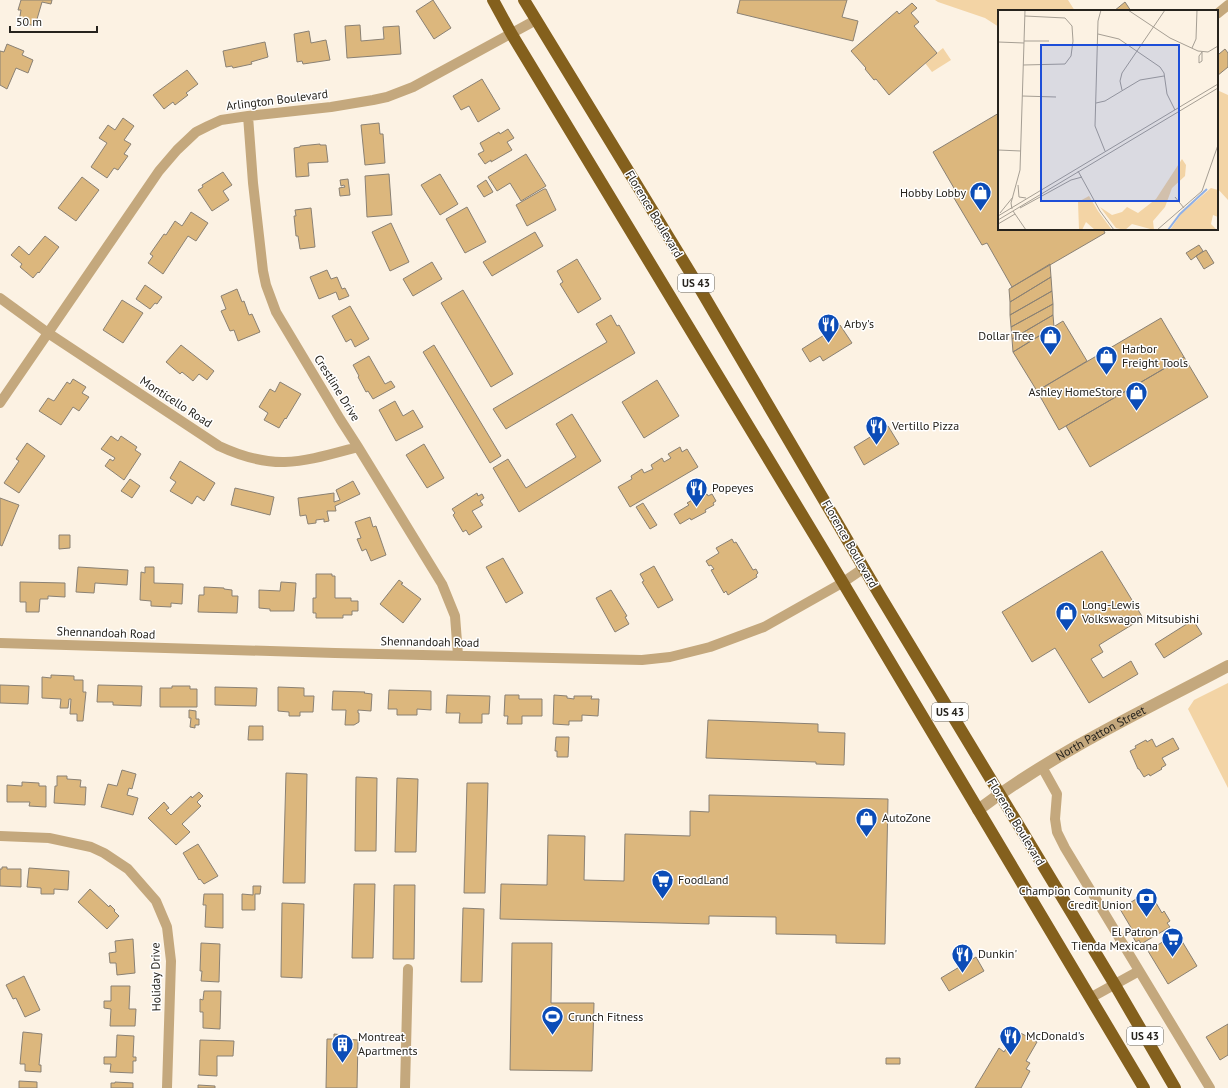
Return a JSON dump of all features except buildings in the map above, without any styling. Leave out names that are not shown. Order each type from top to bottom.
[{"type":"highway","name":"US 43","points":[[493,0],[1144,1088]]},
{"type":"highway","name":"Florence Boulevard","points":[[524,0],[696,282],[864,568],[1115,985],[1175,1088]]},
{"type":"street","points":[[1218,13],[1228,5]]},
{"type":"street","name":"Arlington Boulevard","points":[[0,403],[160,171],[177,150],[196,132],[221,120],[331,107],[387,97],[413,87],[536,20]]},
{"type":"street","name":"Crestline Drive","points":[[248,116],[252,183],[263,270],[276,312],[442,584],[455,616],[458,656]]},
{"type":"street","name":"Monticello Road","points":[[0,298],[48,333],[219,446],[258,460],[287,463],[318,458],[358,446]]},
{"type":"street","name":"Shennandoah Road","points":[[0,643],[328,653],[642,660],[670,657],[710,647],[764,627],[842,583],[864,568]]},
{"type":"street","name":"North Patton Street","points":[[978,810],[1042,767],[1097,735],[1228,666]]},
{"type":"street","points":[[1042,767],[1057,794],[1055,819],[1057,832],[1078,872],[1210,1088]]},
{"type":"street","name":"Holiday Drive","points":[[0,836],[49,838],[91,847],[104,853],[128,870],[156,901],[167,927],[171,961],[167,1088]]},
{"type":"street","points":[[405,1088],[408,969]]},
{"type":"street","points":[[1090,998],[1138,971]]},
{"type":"shaded area","points":[[935,0],[1068,0],[1074,10],[998,10],[998,26],[985,18]]},
{"type":"shaded area","points":[[943,48],[951,60],[932,72],[925,63]]},
{"type":"shaded area","points":[[1218,90],[1228,95],[1228,200],[1218,189]]},
{"type":"shaded area","points":[[1228,683],[1228,788],[1188,709],[1194,700]]},
{"type":"place","name":"Hobby Lobby","points":[[981,212]]},
{"type":"place","name":"Arby's","points":[[829,344]]},
{"type":"place","name":"Dollar Tree","points":[[1050,356]]},
{"type":"place","name":"Harbor Freight Tools","points":[[1106,376]]},
{"type":"place","name":"Ashley HomeStore","points":[[1137,412]]},
{"type":"place","name":"Vertillo Pizza","points":[[876,446]]},
{"type":"place","name":"Popeyes","points":[[697,508]]},
{"type":"place","name":"Long-Lewis Volkswagon Mitsubishi","points":[[1067,632]]},
{"type":"place","name":"AutoZone","points":[[867,838]]},
{"type":"place","name":"FoodLand","points":[[662,900]]},
{"type":"place","name":"Champion Community Credit Union","points":[[1147,918]]},
{"type":"place","name":"El Patron Tienda Mexicana","points":[[1173,958]]},
{"type":"place","name":"Dunkin'","points":[[963,974]]},
{"type":"place","name":"Crunch Fitness","points":[[552,1036]]},
{"type":"place","name":"McDonald's","points":[[1011,1056]]},
{"type":"place","name":"Montreat Apartments","points":[[342,1064]]}]
